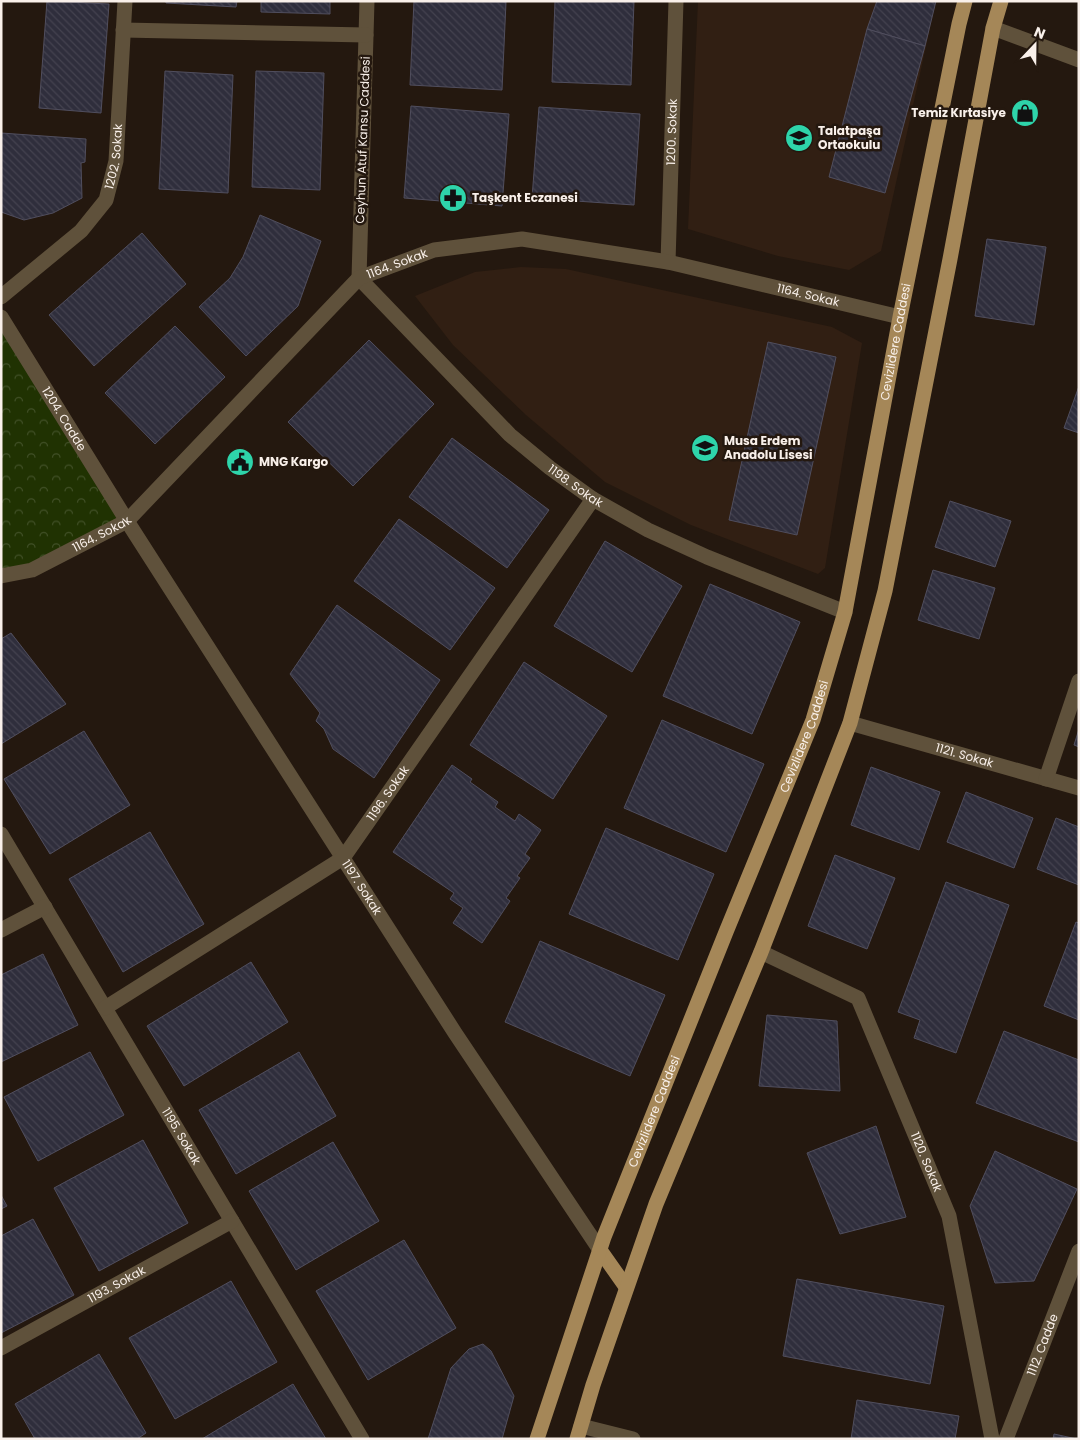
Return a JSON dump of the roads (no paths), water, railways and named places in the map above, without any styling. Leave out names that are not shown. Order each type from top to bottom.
[{"type":"main road","name":"Cevizlidere Caddesi","points":[[537,1439],[600,1250],[722,941],[813,720],[845,612],[900,317],[958,24],[965,1]]},
{"type":"main road","points":[[579,1432],[626,1287],[656,1204],[761,952],[850,723],[885,591],[993,28],[1001,1]]},
{"type":"main road","points":[[600,1250],[626,1287]]},
{"type":"street","name":"1202. Sokak","points":[[1,297],[81,231],[106,200],[116,161],[125,1]]},
{"type":"street","name":"Ceyhun Atuf Kansu Caddesi","points":[[359,278],[367,1]]},
{"type":"street","name":"1200. Sokak","points":[[668,262],[676,1]]},
{"type":"street","points":[[993,28],[1079,60]]},
{"type":"street","points":[[123,30],[366,35]]},
{"type":"street","name":"1164. Sokak","points":[[1,576],[32,570],[128,521],[359,278],[434,250],[522,240],[668,262],[900,317]]},
{"type":"street","name":"1198. Sokak","points":[[359,278],[510,435],[550,468],[593,499],[648,530],[707,557],[845,612]]},
{"type":"street","name":"1204. Cadde","points":[[1,316],[128,521]]},
{"type":"street","name":"1196. Sokak","points":[[105,1008],[343,858],[593,499]]},
{"type":"street","name":"1197. Sokak","points":[[128,521],[455,1033],[600,1250]]},
{"type":"street","points":[[1046,779],[1079,681]]},
{"type":"street","name":"1121. Sokak","points":[[850,723],[1079,788]]},
{"type":"street","name":"1195. Sokak","points":[[1,834],[362,1439]]},
{"type":"street","points":[[1,930],[45,907]]},
{"type":"street","name":"1120. Sokak","points":[[761,952],[858,998],[949,1216],[992,1439]]},
{"type":"street","name":"1193. Sokak","points":[[1,1348],[232,1221]]},
{"type":"street","name":"1112. Cadde","points":[[1006,1439],[1079,1251]]},
{"type":"street","points":[[579,1432],[633,1439]]},
{"type":"place","name":"Temiz Kırtasiye","points":[[1025,113]]},
{"type":"place","name":"Talatpaşa Ortaokulu","points":[[799,138]]},
{"type":"place","name":"Taşkent Eczanesi","points":[[453,198]]},
{"type":"place","name":"Musa Erdem Anadolu Lisesi","points":[[705,448]]},
{"type":"place","name":"MNG Kargo","points":[[240,462]]}]
